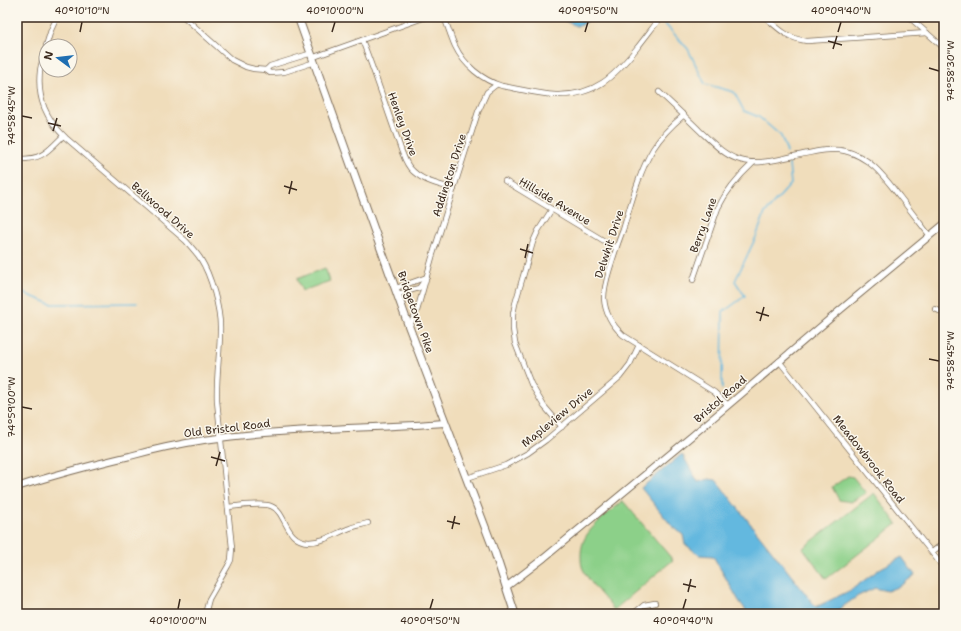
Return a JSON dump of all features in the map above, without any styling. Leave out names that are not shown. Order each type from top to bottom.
[{"type":"main road","name":"Bridgetown Pike","points":[[298,17],[445,423],[495,553],[515,614]]},
{"type":"main road","name":"Bristol Road","points":[[506,587],[544,558],[693,435],[944,224]]},
{"type":"main road","name":"Old Bristol Road","points":[[17,487],[143,452],[169,446],[220,438],[312,429],[445,423]]},
{"type":"street","name":"Bellwood Drive","points":[[48,38],[58,17]]},
{"type":"street","points":[[184,17],[232,60],[246,67],[266,70],[270,73],[280,73],[313,57],[426,17]]},
{"type":"street","points":[[444,17],[460,55],[478,74],[502,86],[555,95],[583,92],[610,78],[620,69],[661,17]]},
{"type":"street","points":[[765,17],[770,19],[783,33],[788,36],[807,41],[928,34]]},
{"type":"street","points":[[909,17],[944,48]]},
{"type":"street","name":"Henley Drive","points":[[362,40],[410,168],[425,180],[454,189]]},
{"type":"street","points":[[266,70],[270,66],[313,57]]},
{"type":"street","name":"Bellwood Drive","points":[[40,78],[43,103],[55,128],[186,241],[200,258],[210,278],[220,316],[216,391],[232,554],[228,566],[209,599],[205,614]]},
{"type":"street","name":"Addington Drive","points":[[410,327],[417,311],[478,112],[487,92],[496,84]]},
{"type":"street","points":[[659,92],[722,151],[735,159],[765,162],[819,151],[837,150],[854,154],[867,161],[881,173],[930,236]]},
{"type":"street","name":"Delwhit Drive","points":[[684,115],[664,133],[642,171],[605,285],[605,306],[610,319],[623,335],[714,392],[728,405]]},
{"type":"street","points":[[17,159],[29,160],[44,154],[63,136]]},
{"type":"street","name":"Berry Lane","points":[[693,280],[723,196],[740,175],[754,162]]},
{"type":"street","name":"Hillside Avenue","points":[[505,181],[616,248]]},
{"type":"street","points":[[552,209],[533,242],[515,304],[513,329],[515,343],[535,391],[544,406],[562,427]]},
{"type":"street","name":"Addington Drive","points":[[397,291],[420,288],[427,277]]},
{"type":"street","points":[[935,309],[944,313]]},
{"type":"street","name":"Mapleview Drive","points":[[467,478],[506,465],[528,453],[546,440],[620,377],[630,364],[639,345]]},
{"type":"street","name":"Meadowbrook Road","points":[[780,361],[944,568]]},
{"type":"street","points":[[228,507],[267,504],[272,506],[278,511],[290,532],[297,538],[304,541],[316,541],[368,523]]},
{"type":"street","points":[[932,552],[944,543]]},
{"type":"street","points":[[633,614],[644,605],[655,603]]},
{"type":"green space","points":[[325,268],[330,281],[302,291],[297,279]]},
{"type":"green space","points":[[848,476],[853,477],[866,493],[851,502],[839,500],[832,487]]},
{"type":"green space","points":[[874,493],[897,524],[826,579],[803,548]]},
{"type":"green space","points":[[623,501],[673,560],[614,610],[594,586],[584,571],[581,563],[581,551],[584,540],[591,529]]},
{"type":"water","points":[[557,17],[592,17],[582,25],[576,26]]},
{"type":"water","points":[[682,454],[698,482],[709,479],[716,480],[816,607],[851,590],[881,568],[902,557],[915,575],[900,586],[887,591],[875,588],[858,596],[834,614],[749,614],[739,601],[713,556],[699,555],[685,544],[683,535],[671,525],[641,488]]},
{"type":"waterway","points":[[663,22],[688,49],[705,84],[734,92],[744,111],[759,117],[781,136],[787,152]]},
{"type":"waterway","points":[[722,389],[723,312],[745,296],[735,281],[756,237],[765,213],[791,184],[789,164]]},
{"type":"waterway","points":[[17,282],[23,293],[51,304],[137,303]]}]
